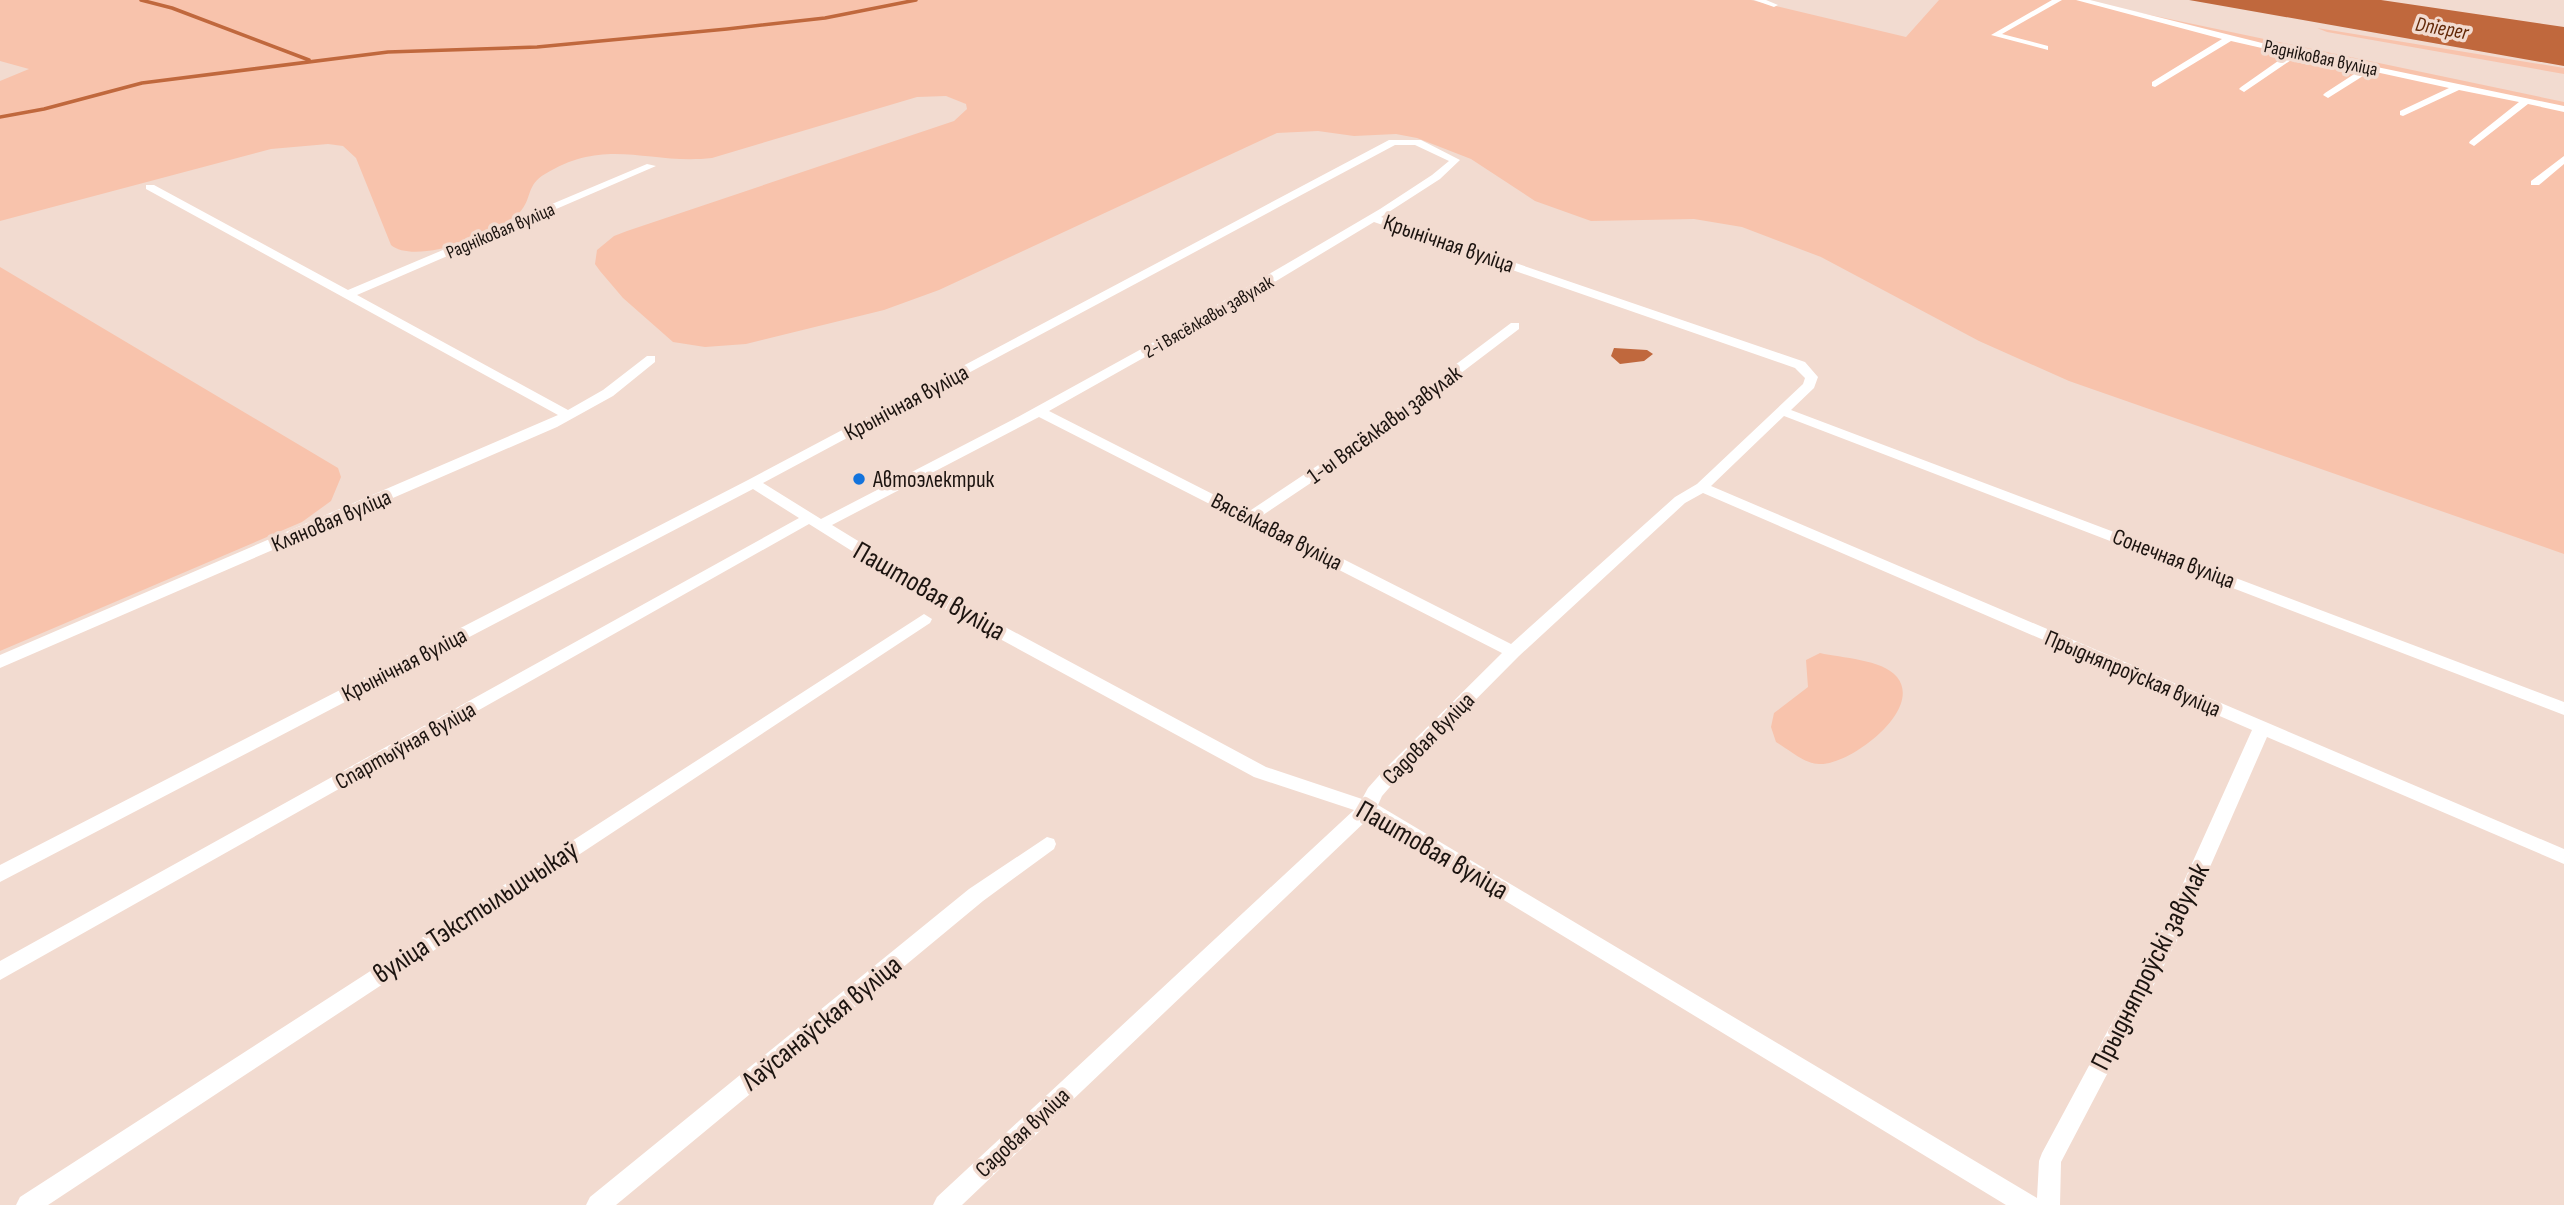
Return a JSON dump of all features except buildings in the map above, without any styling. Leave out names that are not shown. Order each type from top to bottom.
[{"type":"street","points":[[1758,0],[1774,5]]},
{"type":"street","points":[[2045,48],[1995,35],[2058,0]]},
{"type":"street","name":"Радніковая вуліца","points":[[2080,0],[2295,53],[2564,109]]},
{"type":"street","points":[[2155,84],[2229,38]]},
{"type":"street","points":[[2244,89],[2295,53]]},
{"type":"street","points":[[2328,95],[2370,68]]},
{"type":"street","points":[[2403,113],[2460,86]]},
{"type":"street","points":[[2474,143],[2526,101]]},
{"type":"street","name":"Крынічная вуліца","points":[[0,874],[753,483],[1393,142],[1417,142],[1455,160],[1374,218]]},
{"type":"street","points":[[2535,183],[2564,159]]},
{"type":"street","name":"Радніковая вуліца","points":[[349,294],[651,166]]},
{"type":"street","points":[[150,187],[569,416]]},
{"type":"street","name":"Крынічная вуліца","points":[[1374,218],[1800,365]]},
{"type":"street","name":"2-і Вясёлкавы завулак","points":[[1041,412],[1374,218]]},
{"type":"street","name":"1-ы Вясёлкавы завулак","points":[[1250,517],[1297,488],[1392,421],[1515,326]]},
{"type":"street","name":"Кляновая вуліца","points":[[0,662],[569,416],[608,393],[651,359]]},
{"type":"street","name":"Садовая вуліца","points":[[945,1205],[1368,808],[1374,793],[1390,775],[1513,652],[1680,500],[1702,487],[1809,385],[1812,377],[1800,365]]},
{"type":"street","name":"Сонечная вуліца","points":[[1782,411],[2564,709]]},
{"type":"street","name":"Вясёлкавая вуліца","points":[[1041,412],[1513,652]]},
{"type":"street","name":"Паштовая вуліца","points":[[815,521],[1041,412]]},
{"type":"street","name":"Паштовая вуліца","points":[[753,483],[947,603],[1260,772],[1368,808],[2028,1205]]},
{"type":"street","name":"Прыдняпроўская вуліца","points":[[1702,487],[2564,857]]},
{"type":"street","name":"Спартыўная вуліца","points":[[0,971],[815,521]]},
{"type":"street","name":"вуліца Тэкстыльшчыкаў","points":[[28,1205],[924,619]]},
{"type":"street","name":"Прыдняпроўскі завулак","points":[[2048,1205],[2050,1161],[2171,933],[2262,729]]},
{"type":"street","name":"Лаўсанаўская вуліца","points":[[598,1205],[976,895],[1047,845]]},
{"type":"shaded area","points":[[0,0],[1751,0],[1906,37],[1939,0],[2079,0],[2564,102],[2564,554],[2069,381],[1979,341],[1821,257],[1742,227],[1694,219],[1591,221],[1535,201],[1471,159],[1417,138],[1396,134],[1354,136],[1318,131],[1277,133],[939,290],[884,310],[746,344],[705,347],[673,342],[623,298],[595,264],[597,250],[614,236],[627,231],[954,121],[967,109],[966,104],[946,96],[917,97],[712,158],[628,154],[588,156],[567,163],[539,178],[520,212],[495,229],[457,244],[419,252],[391,245],[356,158],[343,146],[328,144],[271,149],[0,221],[0,81],[29,69],[0,61]]},
{"type":"shaded area","points":[[2317,28],[2564,68],[2564,74],[2327,32]]},
{"type":"shaded area","points":[[0,267],[338,468],[341,477],[331,501],[302,522],[0,651]]},
{"type":"shaded area","points":[[1820,653],[1882,666],[1897,677],[1903,690],[1900,705],[1892,720],[1879,734],[1848,756],[1819,764],[1802,759],[1776,742],[1771,727],[1774,713],[1808,687],[1806,660]]},
{"type":"water","name":"Dnieper","points":[[2189,0],[2381,0],[2564,27],[2564,66]]},
{"type":"water","points":[[1614,348],[1647,350],[1653,354],[1644,361],[1620,364],[1611,356]]},
{"type":"waterway","points":[[141,0],[172,8],[309,60]]},
{"type":"waterway","points":[[0,117],[44,109],[142,83],[388,52],[537,47],[727,29],[825,18],[916,0]]},
{"type":"place","name":"Автоэлектрик","points":[[859,479]]}]
